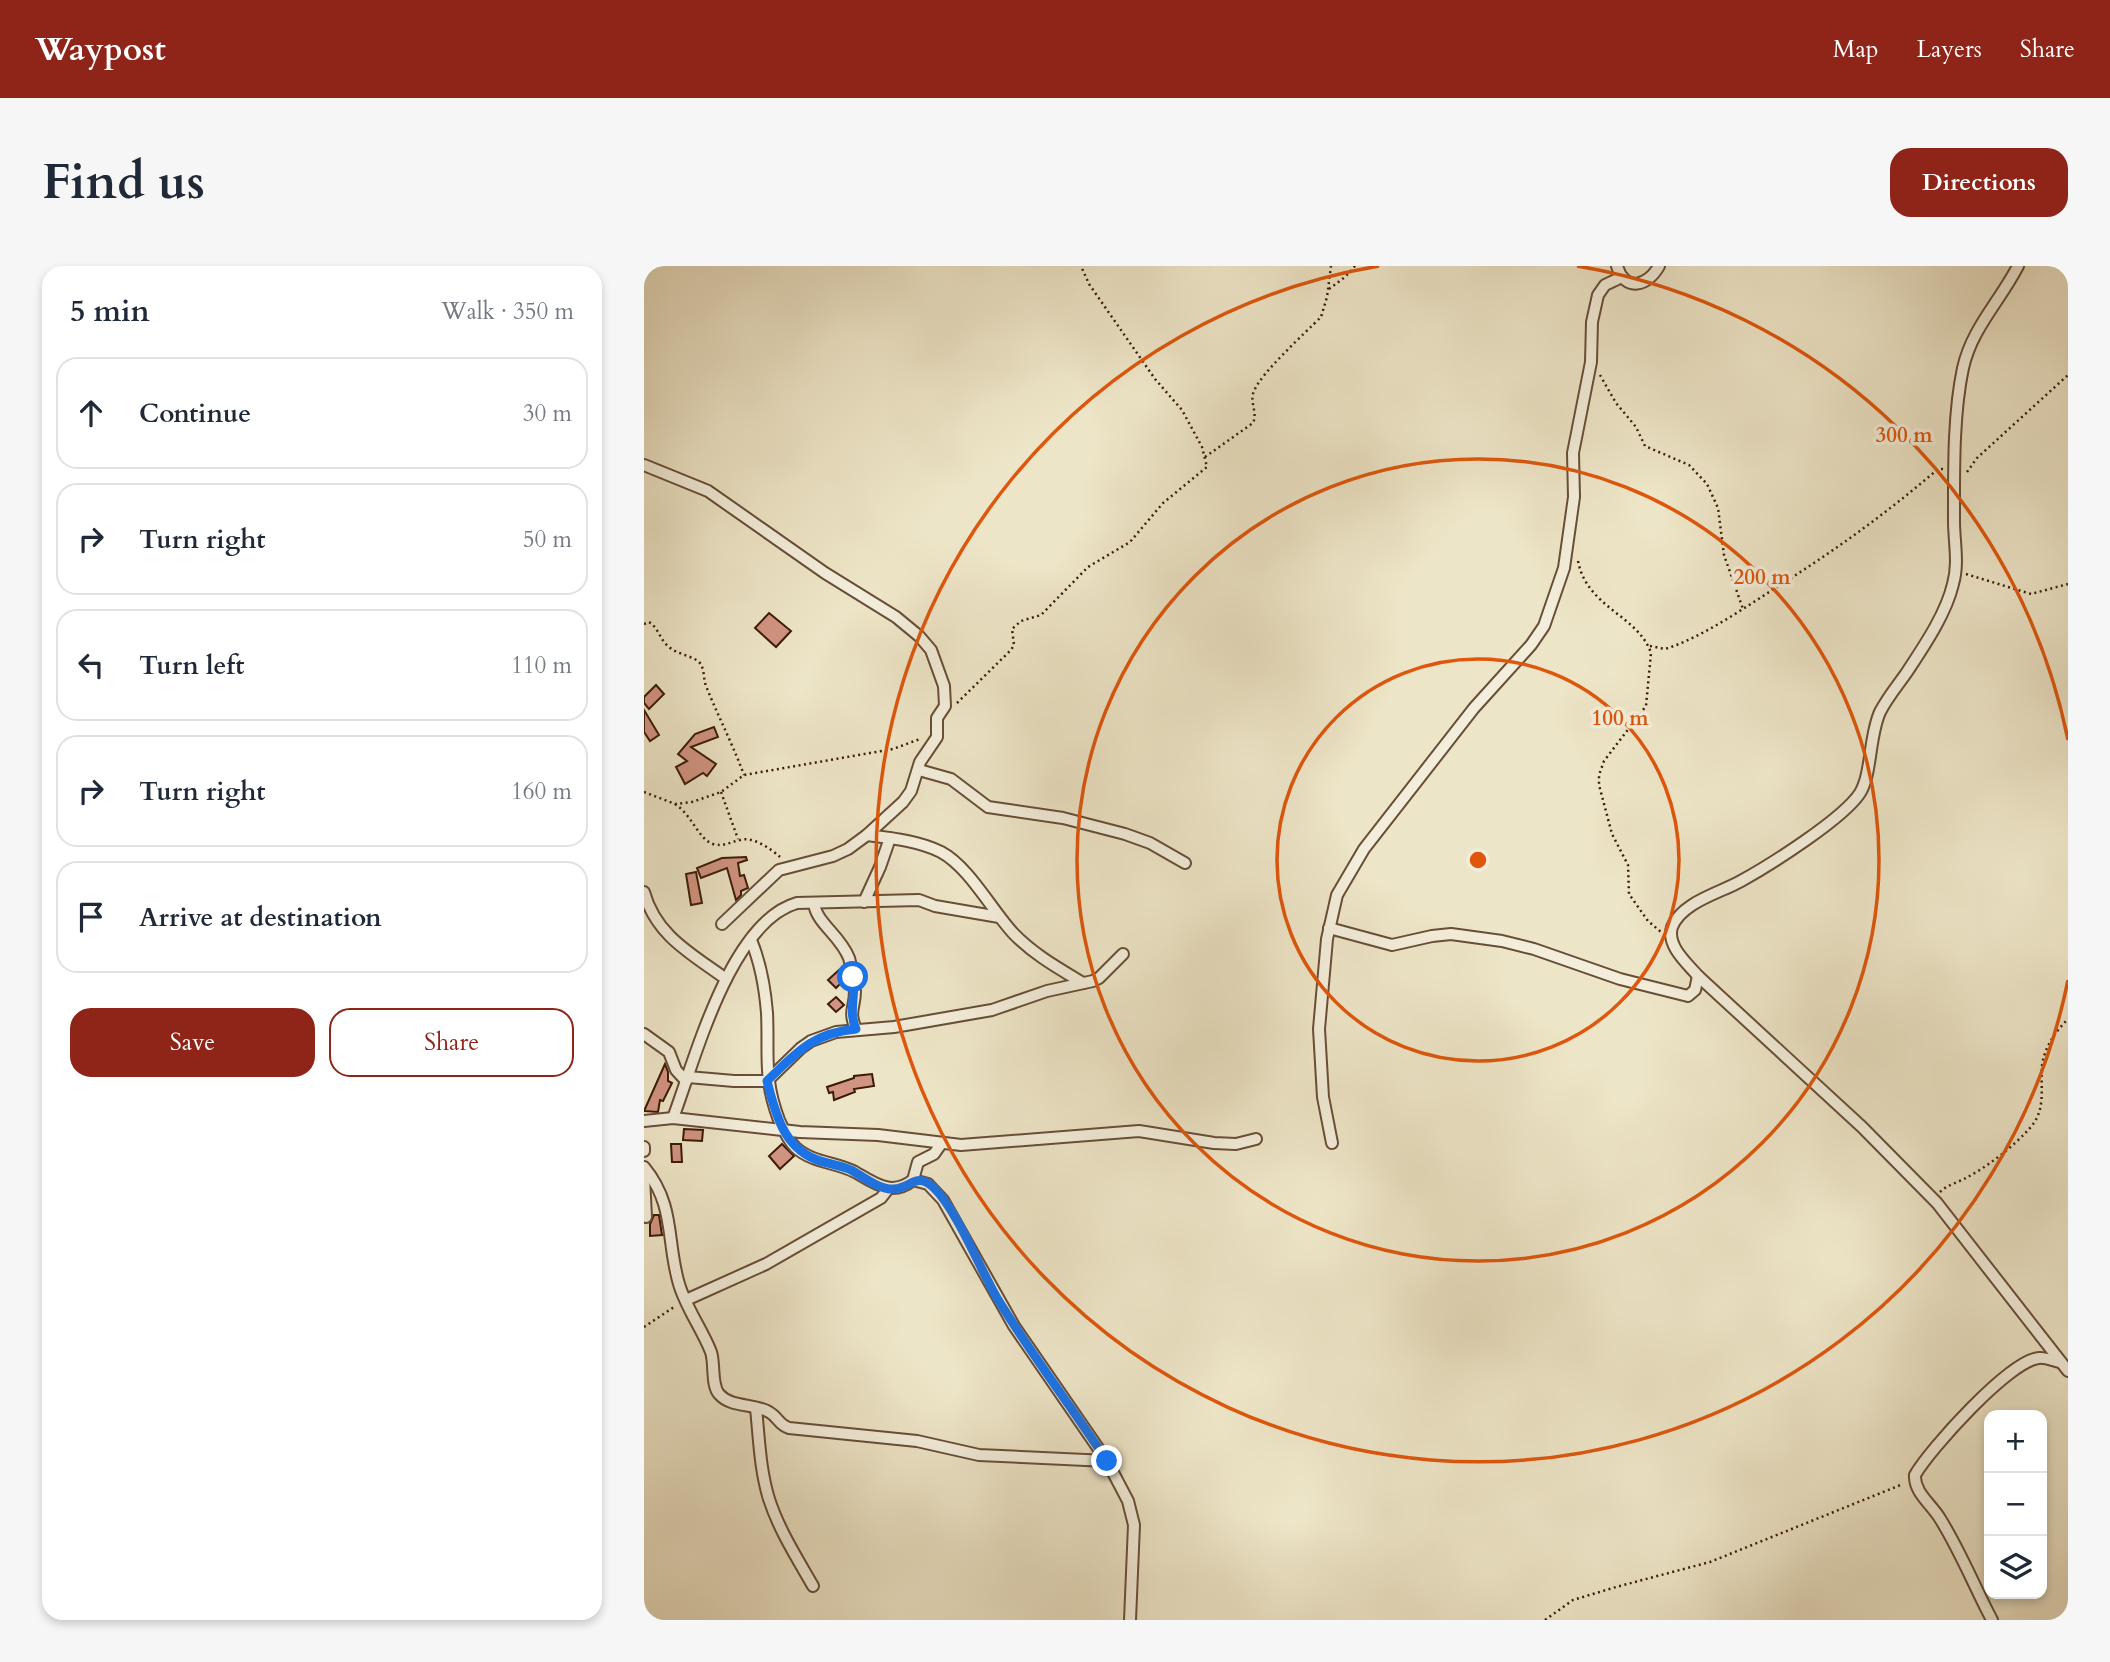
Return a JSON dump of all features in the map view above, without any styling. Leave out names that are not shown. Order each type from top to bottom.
[{"type":"street","points":[[1616,266],[1622,277],[1638,284],[1647,282],[1660,266]]},
{"type":"street","points":[[2018,266],[1980,324],[1964,365],[1959,391],[1955,469],[1956,571],[1945,607],[1908,671],[1881,710],[1870,748],[1865,782],[1859,794],[1843,811],[1781,857],[1684,912],[1672,928],[1671,939],[1698,976],[1862,1127],[1933,1200],[2064,1367]]},
{"type":"street","points":[[1332,1143],[1319,1061],[1320,1009],[1329,928],[1337,895],[1364,849],[1474,708],[1531,645],[1544,626],[1564,568],[1574,497],[1573,453],[1591,359],[1592,322],[1598,295],[1605,285],[1622,277]]},
{"type":"street","points":[[644,464],[708,491],[825,573],[896,617],[931,650],[944,686],[945,706],[937,718],[937,737],[920,762],[911,791],[903,802],[848,849],[833,856],[779,870],[722,924]]},
{"type":"street","points":[[919,770],[951,779],[988,807],[1063,818],[1125,834],[1150,843],[1185,863]]},
{"type":"street","points":[[867,835],[929,847],[943,853],[977,887],[999,917],[1029,948],[1083,982]]},
{"type":"street","points":[[864,902],[890,838]]},
{"type":"street","points":[[644,891],[657,921],[673,941],[726,979]]},
{"type":"street","points":[[673,1118],[701,1034],[726,979],[751,940],[787,906],[919,901],[999,917]]},
{"type":"street","points":[[814,903],[817,915],[841,940],[848,957],[854,985],[851,1014],[856,1029]]},
{"type":"street","points":[[1329,928],[1392,945],[1432,936],[1473,936],[1534,949],[1598,973],[1688,996],[1695,990],[1698,976]]},
{"type":"street","points":[[751,940],[762,973],[765,993],[767,1081],[784,1131],[794,1146],[814,1159],[850,1170],[888,1189],[903,1187],[913,1180],[918,1162],[934,1154],[941,1144]]},
{"type":"street","points":[[644,1034],[669,1052],[676,1070],[687,1079],[767,1081],[800,1048],[836,1032],[894,1027],[992,1010],[1047,991],[1099,978],[1123,954]]},
{"type":"street","points":[[644,1121],[673,1118],[784,1131],[878,1135],[941,1144],[986,1144],[1139,1131],[1214,1143],[1236,1144],[1256,1139]]},
{"type":"street","points":[[644,1167],[654,1181],[663,1203],[670,1227],[678,1282],[710,1351],[718,1393],[728,1401],[771,1413],[781,1425],[789,1428],[917,1441],[979,1455],[1107,1461]]},
{"type":"street","points":[[644,1178],[646,1217]]},
{"type":"street","points":[[913,1180],[928,1184],[943,1200],[1020,1337],[1107,1461],[1134,1518],[1130,1620]]},
{"type":"street","points":[[686,1300],[766,1264],[881,1198],[888,1189]]},
{"type":"street","points":[[1992,1620],[1958,1548],[1938,1515],[1919,1491],[1914,1478],[1936,1445],[2014,1369],[2040,1357],[2064,1367]]},
{"type":"street","points":[[756,1408],[769,1497],[781,1527],[813,1586]]},
{"type":"path","points":[[956,704],[1011,650],[1014,645],[1012,629],[1016,624],[1041,615],[1088,567],[1130,542],[1163,503],[1207,467],[1199,439],[1182,410],[1155,379],[1089,284],[1081,266]]},
{"type":"path","points":[[1205,457],[1253,423],[1255,412],[1251,399],[1259,381],[1321,317],[1329,289],[1331,266]]},
{"type":"path","points":[[1329,289],[1345,278],[1354,266]]},
{"type":"path","points":[[1591,359],[1612,397],[1636,427],[1645,446],[1689,465],[1707,484],[1717,508],[1724,555],[1744,609]]},
{"type":"path","points":[[1963,478],[1977,458],[2068,375]]},
{"type":"path","points":[[1648,645],[1665,649],[1674,646],[1744,609],[1843,545],[1899,503],[1938,469],[1955,469]]},
{"type":"path","points":[[1577,555],[1581,573],[1588,586],[1648,645],[1651,664],[1646,706],[1604,761],[1599,785],[1612,834],[1628,865],[1629,894],[1648,921],[1671,939]]},
{"type":"path","points":[[1956,571],[2031,594],[2068,584]]},
{"type":"path","points":[[644,624],[649,622],[654,625],[670,649],[698,661],[703,668],[705,683],[744,775]]},
{"type":"path","points":[[675,804],[692,802],[721,792],[744,775],[883,751],[937,737]]},
{"type":"path","points":[[644,792],[675,804],[688,814],[709,843],[725,845],[747,839],[775,853],[790,866]]},
{"type":"path","points":[[721,792],[739,840]]},
{"type":"path","points":[[1933,1200],[1944,1188],[1989,1163],[2029,1129],[2039,1115],[2042,1105],[2042,1065],[2047,1048],[2068,1019]]},
{"type":"path","points":[[644,1327],[686,1300]]},
{"type":"path","points":[[1545,1620],[1573,1600],[1710,1562],[1868,1500],[1914,1478]]},
{"type":"building","points":[[769,613],[791,631],[776,647],[755,628]]},
{"type":"building","points":[[656,685],[664,694],[649,709],[644,703],[644,697]]},
{"type":"building","points":[[644,710],[659,735],[650,741],[644,732]]},
{"type":"building","points":[[714,727],[718,737],[691,747],[716,764],[707,776],[703,773],[685,784],[676,767],[687,761],[678,754],[695,734]]},
{"type":"building","points":[[746,857],[747,860],[738,863],[740,876],[744,875],[748,888],[741,891],[736,900],[727,868],[701,878],[697,868],[722,858]]},
{"type":"building","points":[[696,872],[702,903],[691,905],[686,874]]},
{"type":"building","points":[[839,970],[846,978],[836,988],[828,980]]},
{"type":"building","points":[[836,997],[844,1005],[836,1012],[828,1004]]},
{"type":"building","points":[[665,1064],[668,1081],[672,1083],[663,1101],[660,1100],[658,1112],[644,1111]]},
{"type":"building","points":[[872,1074],[874,1086],[854,1089],[855,1092],[834,1100],[833,1092],[829,1093],[827,1087],[854,1076]]},
{"type":"building","points":[[684,1129],[703,1130],[702,1141],[683,1140]]},
{"type":"building","points":[[671,1144],[681,1144],[682,1162],[672,1162]]},
{"type":"building","points":[[782,1144],[794,1156],[780,1169],[769,1156]]},
{"type":"building","points":[[654,1215],[659,1215],[662,1235],[650,1236],[650,1224]]},
{"type":"route","points":[[853,977],[855,994],[851,1014],[856,1029],[824,1035],[811,1041],[800,1048],[767,1081],[784,1131],[794,1146],[803,1153],[850,1170],[879,1186],[895,1189],[913,1180],[921,1181],[935,1189],[1034,1358],[1107,1461]]}]
